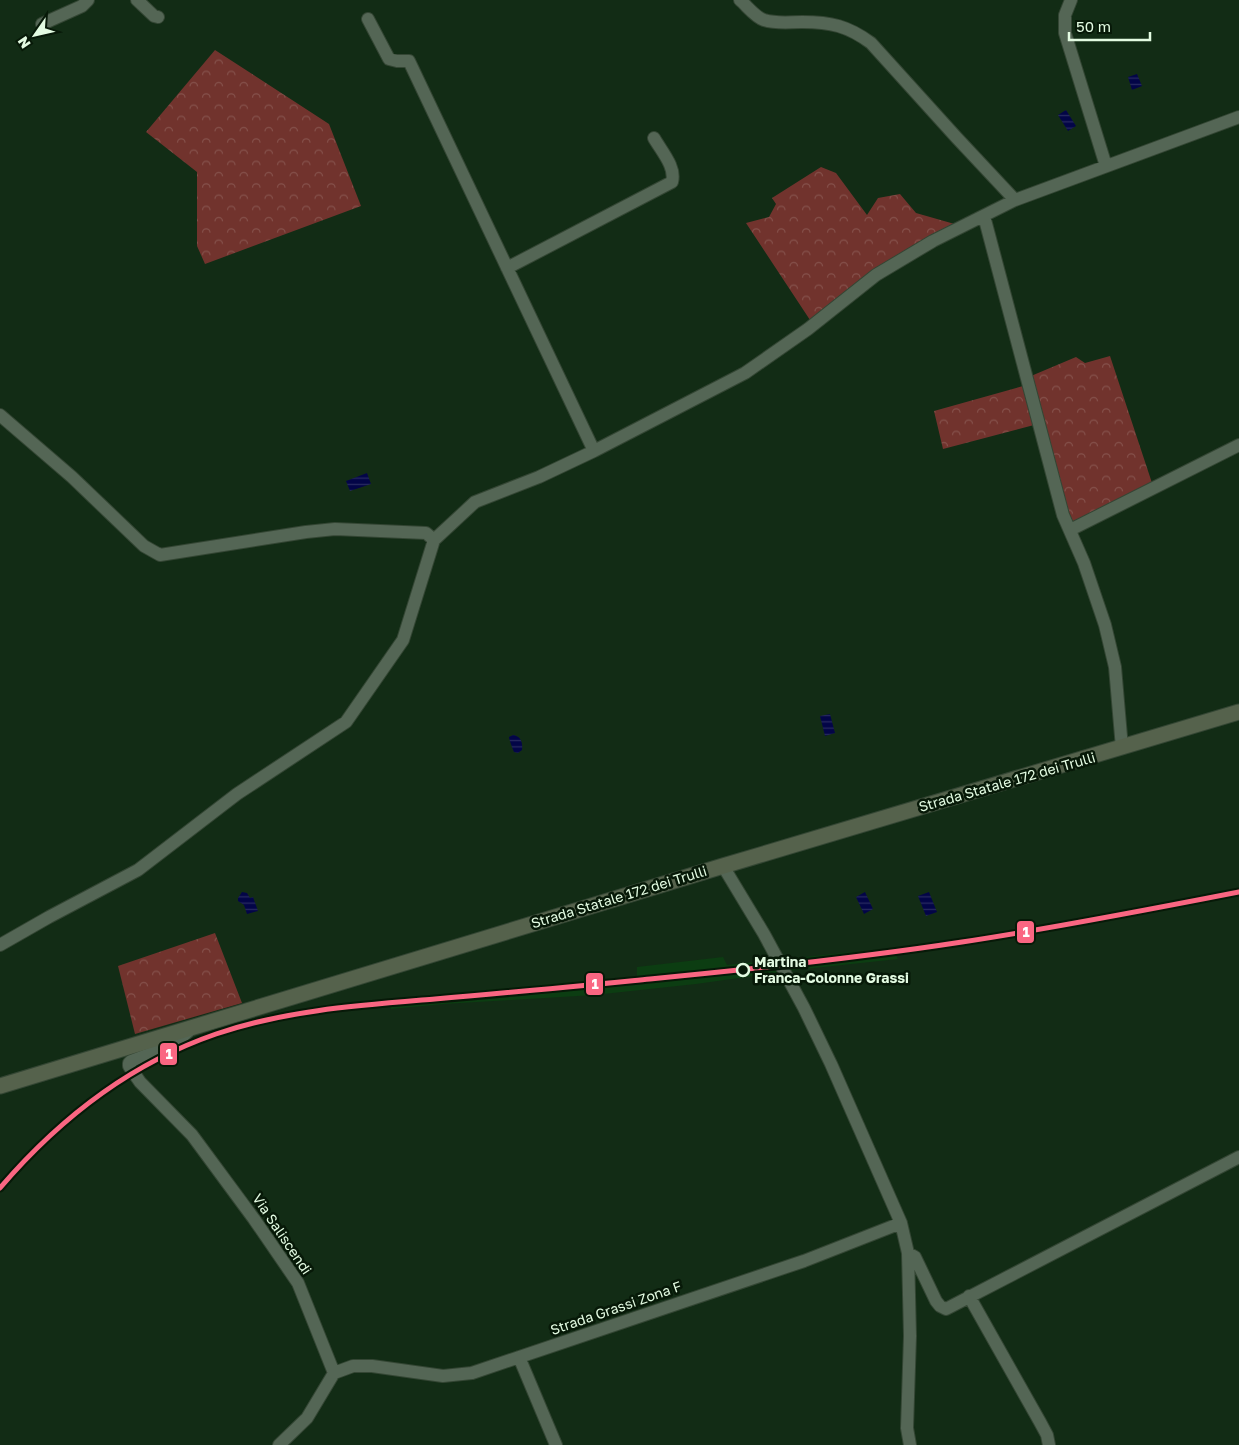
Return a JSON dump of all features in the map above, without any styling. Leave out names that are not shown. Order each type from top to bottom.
[{"type":"main road","name":"Strada Statale 172 dei Trulli","points":[[0,1086],[723,866],[1239,712]]},
{"type":"street","points":[[42,24],[82,6],[88,0]]},
{"type":"street","points":[[137,0],[154,16],[158,17]]},
{"type":"street","points":[[740,0],[762,19],[778,23],[832,24],[854,30],[871,43],[956,138],[1016,200]]},
{"type":"street","points":[[1071,0],[1066,15],[1065,33],[1106,166]]},
{"type":"street","points":[[368,19],[389,59],[409,61],[594,451]]},
{"type":"street","points":[[0,945],[48,917],[138,870],[237,794],[346,722],[404,640],[434,540],[475,502],[539,477],[594,451],[746,373],[808,329],[876,275],[933,241],[1016,200],[1239,118]]},
{"type":"street","points":[[507,268],[672,182],[674,175],[671,167],[654,138]]},
{"type":"street","points":[[984,216],[1063,516],[1084,563],[1105,625],[1113,658],[1120,710],[1122,748]]},
{"type":"street","points":[[0,415],[72,477],[144,546],[160,555],[306,532],[335,530],[426,533],[434,540]]},
{"type":"street","points":[[1070,530],[1239,445]]},
{"type":"street","points":[[723,866],[764,934],[804,1008],[902,1223],[908,1253],[910,1336],[907,1428],[910,1445]]},
{"type":"street","name":"Via Saliscendi","points":[[192,1028],[173,1045],[131,1061],[128,1063],[129,1066],[140,1082],[192,1135],[298,1283],[334,1373]]},
{"type":"street","points":[[908,1253],[915,1257],[936,1301],[940,1306],[946,1308],[1239,1157]]},
{"type":"street","name":"Strada Grassi Zona F","points":[[334,1373],[353,1366],[372,1366],[443,1376],[472,1373],[804,1261],[902,1223]]},
{"type":"street","points":[[969,1296],[1040,1422],[1049,1445]]},
{"type":"street","points":[[519,1357],[556,1445]]},
{"type":"street","points":[[279,1445],[307,1418],[334,1373]]},
{"type":"shaded area","points":[[1137,74],[1142,86],[1132,90],[1128,77]]},
{"type":"shaded area","points":[[1066,110],[1076,126],[1068,131],[1058,115]]},
{"type":"shaded area","points":[[367,473],[371,484],[350,491],[346,481]]},
{"type":"shaded area","points":[[830,714],[835,733],[825,736],[820,716]]},
{"type":"shaded area","points":[[513,735],[520,738],[522,742],[522,750],[518,753],[514,752],[509,737]]},
{"type":"shaded area","points":[[242,892],[247,893],[250,898],[253,897],[258,911],[247,914],[244,905],[238,901]]},
{"type":"shaded area","points":[[865,892],[873,909],[864,914],[856,897]]},
{"type":"shaded area","points":[[929,892],[937,912],[926,916],[918,896]]},
{"type":"shaded area","points":[[892,948],[898,959],[594,995],[391,1009],[389,999],[637,976],[637,967],[723,957],[727,965]]},
{"type":"green space","points":[[215,50],[329,124],[361,206],[205,264],[197,246],[197,172],[146,132]]},
{"type":"green space","points":[[821,167],[836,173],[867,215],[878,198],[900,194],[916,213],[958,225],[810,320],[746,223],[769,217],[776,204],[772,198]]},
{"type":"green space","points":[[1110,356],[1153,486],[1071,524],[1034,425],[943,449],[934,411],[1023,386],[1031,376],[1076,357],[1085,363]]},
{"type":"green space","points":[[215,933],[242,1003],[135,1034],[118,966]]},
{"type":"transit line","name":"1","points":[[0,1188],[46,1139],[98,1096],[125,1078],[184,1046],[216,1034],[269,1019],[352,1006],[689,975],[884,953],[1032,931],[1239,892]]},
{"type":"place","name":"Martina Franca-Colonne Grassi","points":[[743,970]]}]
